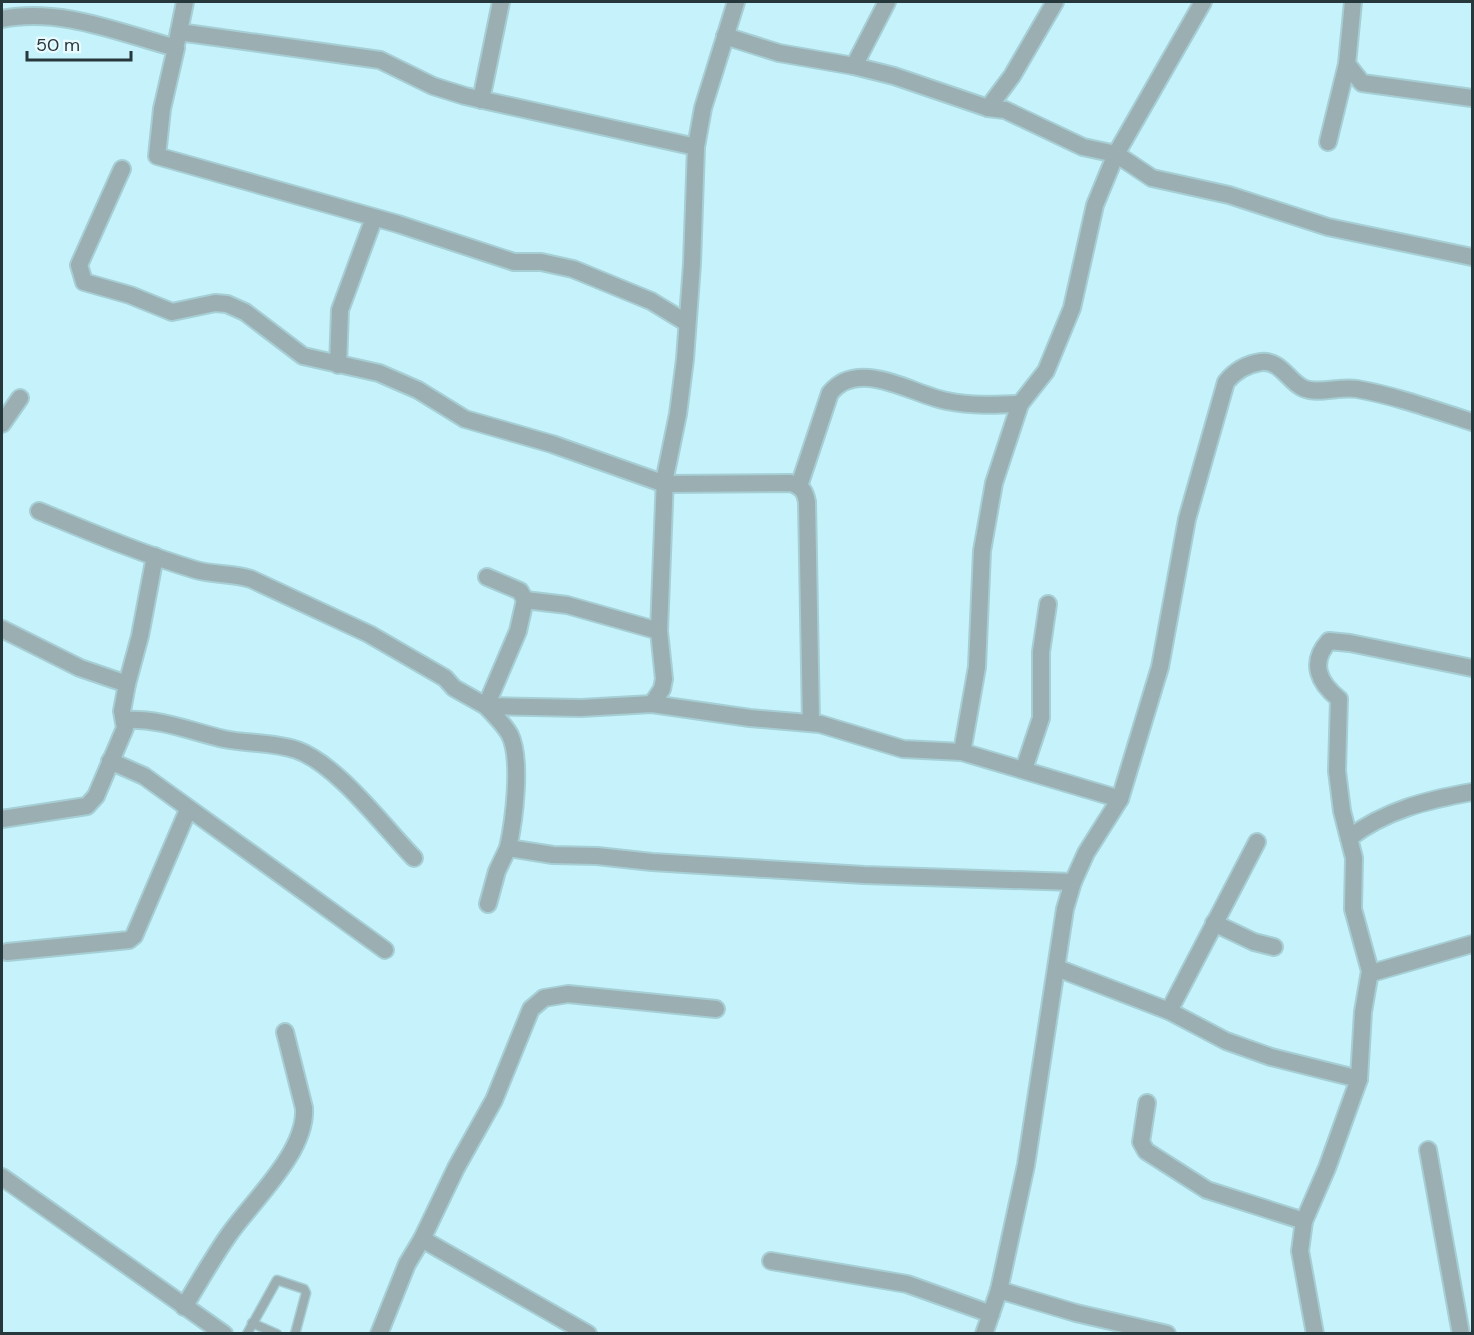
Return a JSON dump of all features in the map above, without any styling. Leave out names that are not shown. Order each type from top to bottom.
[{"type":"street","points":[[185,2],[162,109],[158,156],[374,218],[514,262],[541,262],[573,269],[651,301],[687,323]]},
{"type":"street","points":[[481,100],[501,2]]},
{"type":"street","points":[[652,704],[662,689],[664,679],[659,631],[665,484],[679,405],[687,323],[692,264],[696,147],[703,108],[725,36],[732,2]]},
{"type":"street","points":[[854,66],[887,2]]},
{"type":"street","points":[[988,108],[1012,76],[1055,2]]},
{"type":"street","points":[[962,752],[977,667],[986,518],[994,483],[1020,404],[1046,371],[1072,308],[1095,205],[1116,154],[1203,2]]},
{"type":"street","points":[[1328,142],[1347,64],[1353,2]]},
{"type":"street","points":[[2,19],[36,15],[177,40],[380,60],[433,86],[481,100],[696,147]]},
{"type":"street","points":[[725,36],[779,53],[854,66],[894,76],[988,108],[1014,114],[1083,147],[1116,154],[1152,178],[1229,195],[1328,226],[1473,257]]},
{"type":"street","points":[[1347,64],[1362,83],[1473,98]]},
{"type":"street","points":[[122,169],[79,264],[84,282],[130,295],[172,312],[215,303],[227,304],[245,312],[303,356],[379,373],[418,390],[465,419],[552,444],[665,484],[790,483],[799,486],[805,492],[807,502],[811,723]]},
{"type":"street","points":[[338,365],[340,310],[374,218]]},
{"type":"street","points":[[984,1334],[999,1290],[1026,1165],[1065,909],[1073,882],[1086,854],[1120,799],[1160,667],[1187,519],[1226,382],[1234,371],[1262,362],[1279,367],[1303,388],[1318,390],[1344,387],[1366,390],[1473,422]]},
{"type":"street","points":[[799,486],[830,393],[837,385],[846,381],[870,378],[898,384],[946,401],[984,405],[1020,404]]},
{"type":"street","points":[[2,424],[20,398]]},
{"type":"street","points":[[39,511],[199,571],[231,573],[251,579],[369,634],[445,678],[454,688],[470,699],[486,706],[581,708],[652,704],[750,718],[811,723],[903,748],[962,752],[1120,799]]},
{"type":"street","points":[[2,819],[87,806],[96,796],[125,728],[122,711],[140,636],[155,556]]},
{"type":"street","points":[[486,706],[518,631],[525,600],[520,591],[487,577]]},
{"type":"street","points":[[525,600],[567,605],[659,631]]},
{"type":"street","points":[[1024,769],[1041,718],[1041,652],[1048,604]]},
{"type":"street","points":[[2,629],[80,668],[127,684]]},
{"type":"street","points":[[1315,1334],[1300,1251],[1304,1221],[1332,1158],[1359,1079],[1364,1012],[1370,971],[1353,909],[1355,881],[1337,771],[1339,699],[1325,688],[1320,680],[1318,670],[1320,651],[1329,642],[1350,643],[1473,668]]},
{"type":"street","points":[[486,706],[511,737],[515,753],[513,827],[488,904]]},
{"type":"street","points":[[125,720],[175,724],[226,739],[271,744],[297,750],[323,763],[414,858]]},
{"type":"street","points":[[110,761],[144,776],[188,810],[385,950]]},
{"type":"street","points":[[1349,838],[1389,813],[1417,804],[1473,792]]},
{"type":"street","points":[[7,952],[129,939],[134,936],[188,810]]},
{"type":"street","points":[[1169,1011],[1257,842]]},
{"type":"street","points":[[508,848],[553,855],[597,856],[652,862],[864,875],[1073,882]]},
{"type":"street","points":[[1214,923],[1249,940],[1274,947]]},
{"type":"street","points":[[1370,971],[1375,972],[1473,944]]},
{"type":"street","points":[[1057,968],[1169,1011],[1226,1041],[1262,1054],[1359,1079]]},
{"type":"street","points":[[379,1334],[407,1264],[494,1100],[531,1009],[544,998],[567,994],[716,1009]]},
{"type":"street","points":[[184,1307],[228,1236],[293,1152],[305,1120],[285,1032]]},
{"type":"street","points":[[1147,1103],[1141,1142],[1146,1150],[1207,1190],[1304,1221]]},
{"type":"street","points":[[1428,1150],[1461,1334]]},
{"type":"street","points":[[2,1177],[224,1334]]},
{"type":"street","points":[[422,1239],[588,1334]]},
{"type":"street","points":[[771,1261],[907,1284],[991,1314]]},
{"type":"street","points":[[999,1290],[1076,1313],[1167,1334]]},
{"type":"lane","points":[[247,1334],[277,1280],[306,1293],[294,1334]]},
{"type":"lane","points":[[252,1323],[277,1334]]}]
